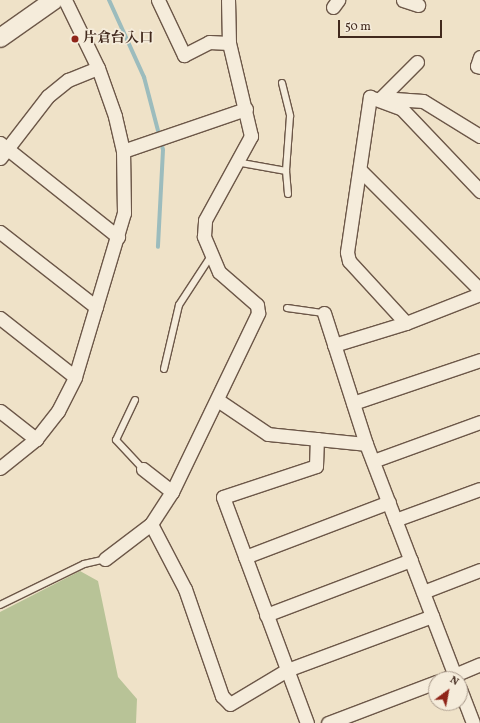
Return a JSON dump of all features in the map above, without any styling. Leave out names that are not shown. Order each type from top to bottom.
[{"type":"street","points":[[1,34],[54,0]]},
{"type":"street","points":[[0,468],[36,439],[58,411],[75,377],[118,237],[126,193],[123,151],[98,68],[65,0]]},
{"type":"street","points":[[158,0],[184,55],[209,42],[229,43]]},
{"type":"street","points":[[105,559],[151,524],[172,492],[219,400],[258,313],[257,305],[219,272],[204,236],[205,220],[251,136],[246,109],[229,43],[228,0]]},
{"type":"street","points":[[403,0],[418,6]]},
{"type":"street","points":[[480,57],[477,66],[480,67]]},
{"type":"street","points":[[381,98],[417,62]]},
{"type":"street","points":[[98,68],[68,80],[48,96],[3,150],[118,237]]},
{"type":"street","points":[[406,323],[348,256],[370,97],[423,101],[480,136]]},
{"type":"street","points":[[381,98],[401,108],[480,191]]},
{"type":"street","points":[[123,151],[246,109]]},
{"type":"street","points":[[360,170],[480,290]]},
{"type":"street","points":[[0,232],[96,307]]},
{"type":"street","points":[[334,345],[406,323],[480,294]]},
{"type":"street","points":[[324,313],[366,444],[432,616],[450,671]]},
{"type":"street","points":[[0,318],[75,377]]},
{"type":"street","points":[[353,403],[480,360]]},
{"type":"street","points":[[219,400],[268,434],[366,444]]},
{"type":"street","points":[[0,411],[36,439]]},
{"type":"street","points":[[373,461],[480,422]]},
{"type":"street","points":[[306,723],[223,497],[316,466],[317,439]]},
{"type":"street","points":[[143,469],[172,492]]},
{"type":"street","points":[[395,520],[480,489]]},
{"type":"street","points":[[245,556],[389,502]]},
{"type":"street","points":[[151,524],[185,589],[222,696],[230,704],[287,670],[432,616]]},
{"type":"street","points":[[266,615],[411,560]]},
{"type":"street","points":[[423,592],[480,570]]},
{"type":"street","points":[[466,671],[480,664]]},
{"type":"street","points":[[328,723],[428,685]]},
{"type":"street","points":[[468,710],[473,723]]},
{"type":"lane","points":[[282,83],[290,116],[286,171],[288,194]]},
{"type":"lane","points":[[236,162],[286,171]]},
{"type":"lane","points":[[164,369],[179,305],[212,254]]},
{"type":"lane","points":[[287,308],[324,313]]},
{"type":"lane","points":[[135,400],[116,440],[143,469]]},
{"type":"lane","points":[[0,605],[84,564],[105,559]]},
{"type":"green space","points":[[80,571],[98,581],[118,677],[137,699],[136,723],[0,723],[0,612]]},
{"type":"waterway","points":[[109,0],[144,77],[163,150],[158,247]]},
{"type":"place","name":"片倉台入口","points":[[75,39]]}]
